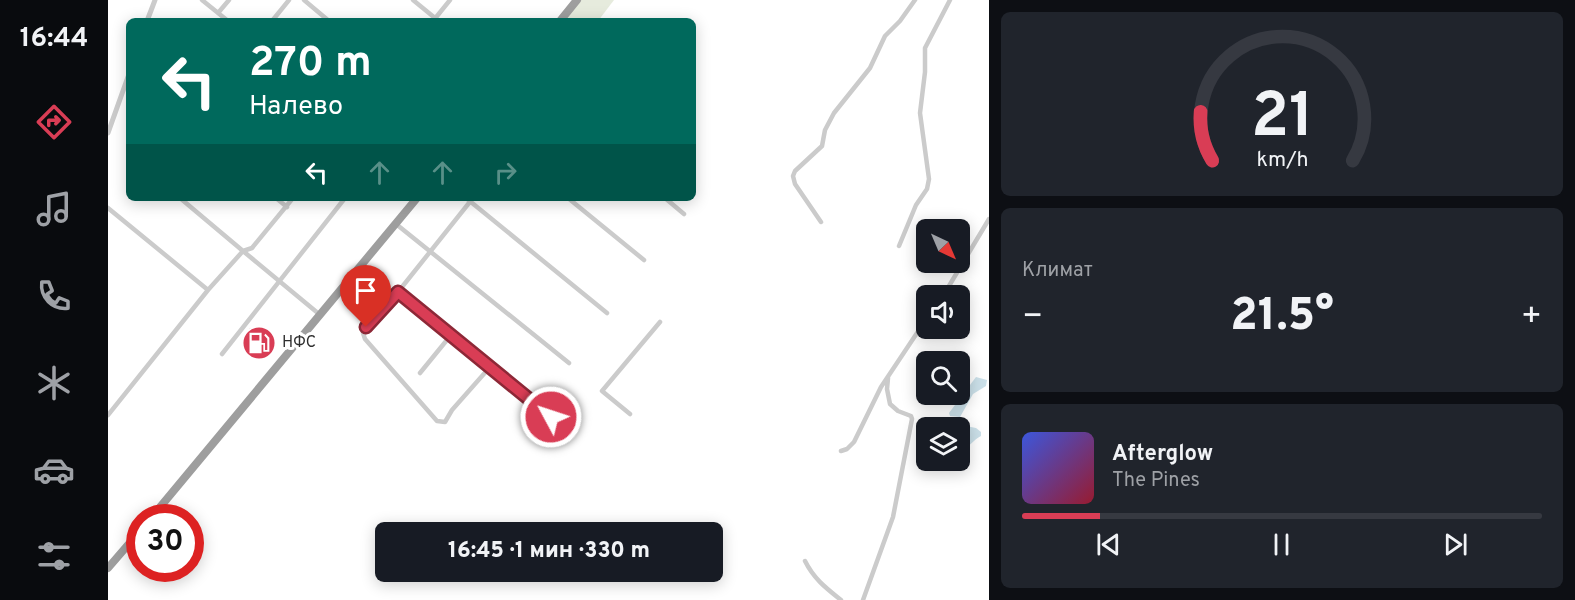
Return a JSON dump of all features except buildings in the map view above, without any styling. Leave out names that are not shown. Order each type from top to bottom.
[{"type":"highway","points":[[562,18],[577,0]]},
{"type":"highway","points":[[163,504],[414,201]]},
{"type":"highway","points":[[108,568],[126,547]]},
{"type":"street","points":[[148,18],[154,0]]},
{"type":"street","points":[[202,0],[224,18]]},
{"type":"street","points":[[218,13],[229,0]]},
{"type":"street","points":[[274,18],[289,0]]},
{"type":"street","points":[[304,0],[325,18]]},
{"type":"street","points":[[413,0],[435,18],[450,0]]},
{"type":"street","points":[[821,222],[795,184],[793,176],[795,171],[822,147],[825,130],[834,113],[870,68],[885,36],[900,21],[915,0]]},
{"type":"street","points":[[899,246],[916,205],[927,189],[929,179],[920,113],[926,72],[925,48],[950,0]]},
{"type":"street","points":[[108,133],[126,90]]},
{"type":"street","points":[[184,201],[319,314]]},
{"type":"street","points":[[280,201],[287,207]]},
{"type":"street","points":[[108,415],[208,290],[243,251],[252,248],[291,201]]},
{"type":"street","points":[[222,354],[343,201]]},
{"type":"street","points":[[468,201],[363,333],[365,339],[437,421],[445,422],[452,410],[490,367]]},
{"type":"street","points":[[472,201],[607,313]]},
{"type":"street","points":[[572,201],[644,260]]},
{"type":"street","points":[[669,201],[684,214]]},
{"type":"street","points":[[108,208],[208,290]]},
{"type":"street","points":[[949,285],[988,219]]},
{"type":"street","points":[[395,223],[569,363]]},
{"type":"street","points":[[398,292],[551,417]]},
{"type":"street","points":[[630,414],[602,392],[660,322]]},
{"type":"street","points":[[841,451],[854,442],[881,387],[916,333]]},
{"type":"street","points":[[420,373],[451,335]]},
{"type":"street","points":[[863,600],[893,517],[912,419],[911,416],[898,411],[890,404],[887,389],[888,378]]},
{"type":"street","points":[[805,561],[812,575],[821,585],[841,600]]},
{"type":"shaded area","points":[[579,0],[614,0],[600,18],[564,18]]},
{"type":"water","points":[[976,377],[987,380],[986,386],[973,394],[970,399],[970,385]]},
{"type":"water","points":[[955,405],[967,405],[960,417],[950,416],[949,413]]},
{"type":"water","points":[[970,427],[981,432],[981,436],[970,444]]},
{"type":"place","name":"НФС","points":[[259,343]]},
{"type":"route","points":[[366,327],[398,292],[551,417]]}]
